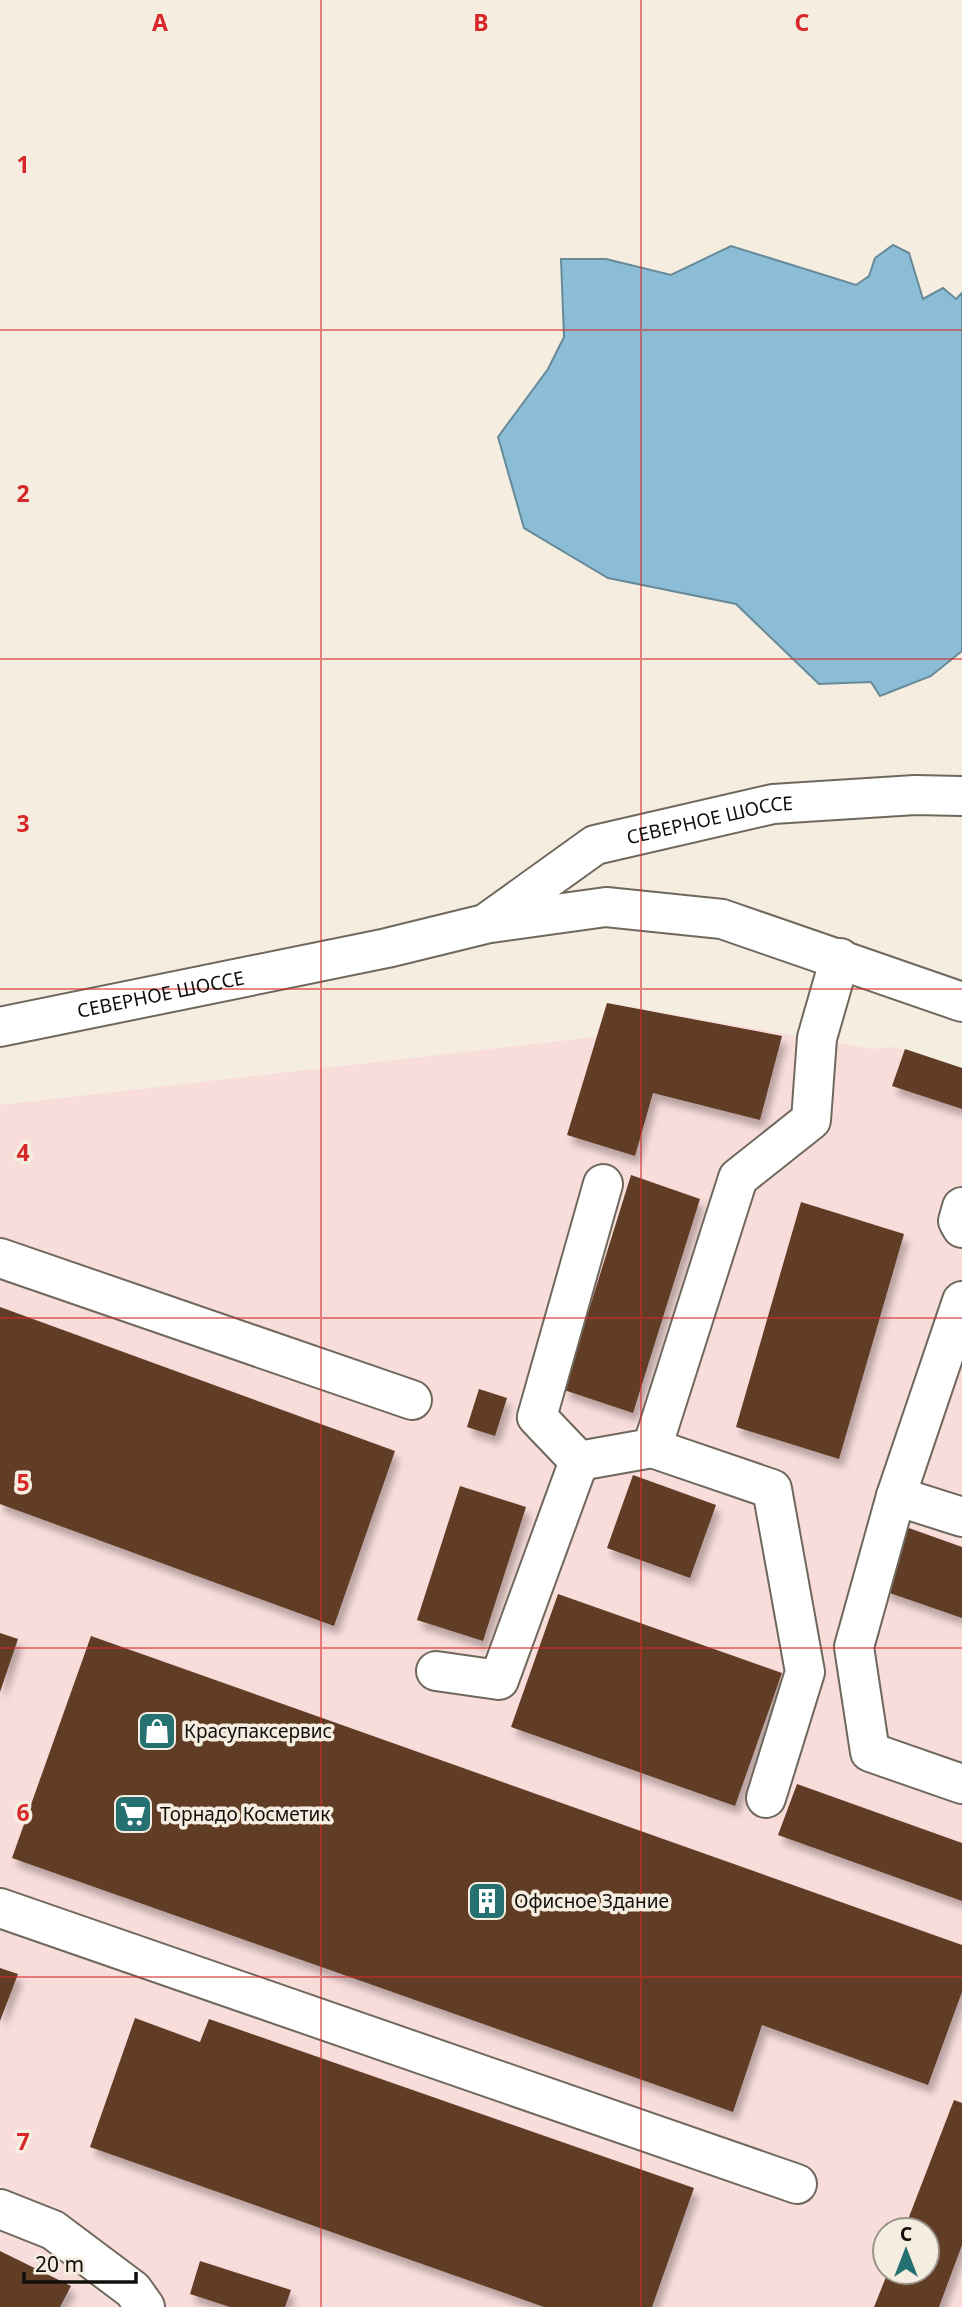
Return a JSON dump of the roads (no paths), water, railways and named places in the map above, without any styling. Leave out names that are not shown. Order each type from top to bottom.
[{"type":"street","name":"СЕВЕРНОЕ ШОССЕ","points":[[485,924],[595,845],[773,804],[915,795],[962,796]]},
{"type":"street","name":"СЕВЕРНОЕ ШОССЕ","points":[[0,1027],[387,948],[485,924],[606,907],[722,919],[962,1002]]},
{"type":"street","points":[[652,1448],[738,1178],[811,1120],[817,1038],[840,958]]},
{"type":"street","points":[[579,1461],[537,1417],[603,1184]]},
{"type":"street","points":[[962,1207],[958,1221],[962,1228]]},
{"type":"street","points":[[0,1258],[412,1401]]},
{"type":"street","points":[[962,1301],[896,1496],[854,1647],[870,1752],[962,1784]]},
{"type":"street","points":[[579,1461],[652,1448],[772,1489],[805,1672],[766,1798]]},
{"type":"street","points":[[436,1671],[499,1680],[579,1461]]},
{"type":"street","points":[[896,1496],[962,1517]]},
{"type":"street","points":[[0,1908],[797,2184]]},
{"type":"street","points":[[0,2209],[53,2230],[133,2290],[145,2307]]},
{"type":"water","points":[[893,245],[909,253],[923,299],[943,288],[956,299],[962,293],[962,651],[931,676],[880,696],[871,682],[819,684],[736,604],[608,578],[524,528],[498,437],[548,369],[564,337],[561,259],[606,259],[671,275],[731,246],[856,285],[869,276],[875,258]]},
{"type":"place","name":"Красупаксервис","points":[[157,1731]]},
{"type":"place","name":"Торнадо Косметик","points":[[133,1814]]},
{"type":"place","name":"Офисное Здание","points":[[487,1901]]}]
